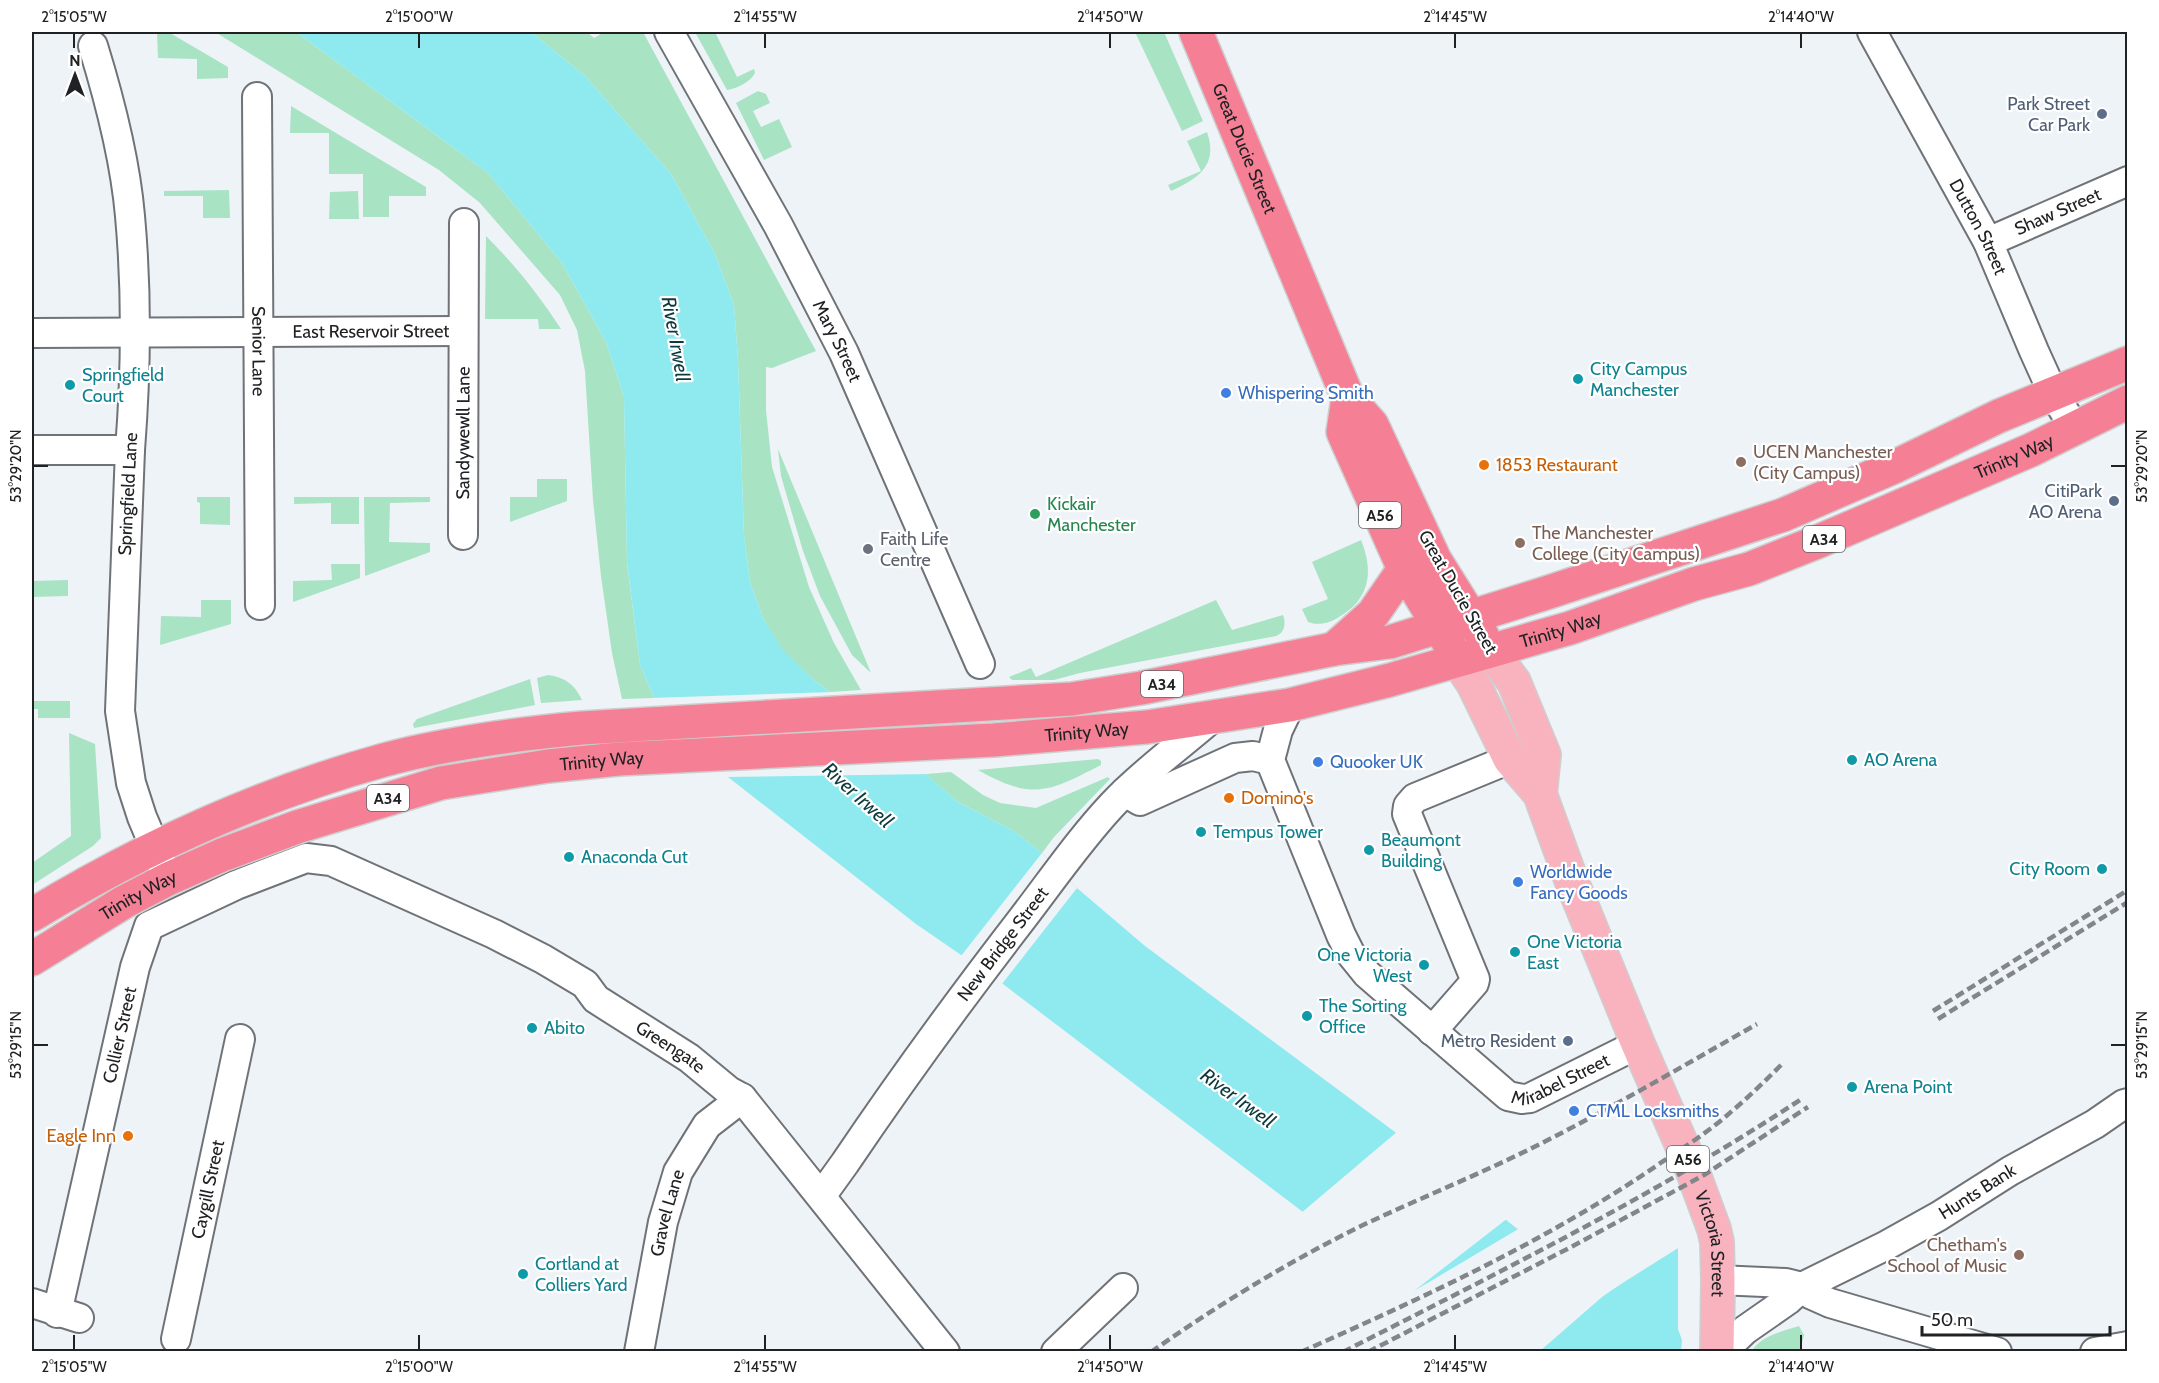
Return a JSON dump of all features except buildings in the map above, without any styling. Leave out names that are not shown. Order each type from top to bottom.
[{"type":"highway","name":"Great Ducie Street","points":[[1196,32],[1348,398],[1372,425],[1435,560],[1492,652]]},
{"type":"highway","name":"Trinity Way","points":[[32,915],[94,878],[155,848],[261,802],[385,760],[498,738],[582,728],[1072,699],[1141,688],[1334,649],[1390,642],[1682,549],[1783,514],[1896,466],[1999,416],[2127,363]]},
{"type":"highway","name":"Great Ducie Street","points":[[1348,398],[1343,432],[1404,569],[1440,626],[1458,661]]},
{"type":"highway","name":"Trinity Way","points":[[32,959],[124,902],[222,855],[297,827],[441,783],[548,766],[619,759],[994,740],[1108,731],[1290,705],[1492,652],[1570,628],[1694,584],[1749,569],[1817,543],[2031,450],[2127,402]]},
{"type":"highway","points":[[1896,466],[1942,462],[2025,428],[2050,423],[2074,428]]},
{"type":"highway","points":[[1334,649],[1373,614],[1404,569]]},
{"type":"main road","name":"Great Ducie Street","points":[[1492,652],[1514,682],[1544,755],[1540,794]]},
{"type":"main road","name":"Great Ducie Street","points":[[1458,661],[1473,683],[1510,759],[1540,794],[1572,882],[1638,1044]]},
{"type":"main road","name":"Victoria Street","points":[[1638,1044],[1690,1164],[1714,1229],[1717,1242],[1718,1280],[1717,1352]]},
{"type":"street","name":"Mary Street","points":[[669,32],[778,225],[840,345],[980,664]]},
{"type":"street","name":"Dutton Street","points":[[1872,32],[1988,242],[2054,393],[2074,428]]},
{"type":"street","name":"Springfield Lane","points":[[93,46],[117,133],[130,214],[134,281],[133,409],[120,700],[127,765],[141,817],[168,879]]},
{"type":"street","name":"Senior Lane","points":[[257,97],[260,605]]},
{"type":"street","name":"Shaw Street","points":[[1988,242],[2127,181]]},
{"type":"street","name":"Sandywewll Lane","points":[[463,535],[464,223]]},
{"type":"street","name":"East Reservoir Street","points":[[32,333],[464,331]]},
{"type":"street","points":[[32,450],[130,450]]},
{"type":"street","points":[[1125,792],[1140,801],[1235,758],[1253,756],[1270,760],[1278,730],[1290,705]]},
{"type":"street","name":"New Bridge Street","points":[[820,1194],[827,1188],[978,976],[1113,804],[1144,773],[1213,717]]},
{"type":"street","points":[[1432,1031],[1475,979],[1407,814],[1408,806],[1414,798],[1510,759]]},
{"type":"street","name":"Mirabel Street","points":[[1270,760],[1350,953],[1367,974],[1508,1096],[1522,1100],[1540,1093],[1638,1044]]},
{"type":"street","name":"Greengate","points":[[306,858],[331,861],[494,934],[590,992],[689,1058],[729,1091],[742,1098],[945,1352]]},
{"type":"street","name":"Collier Street","points":[[56,1311],[135,967],[149,926],[236,885],[306,858]]},
{"type":"street","name":"Caygill Street","points":[[176,1339],[240,1039]]},
{"type":"street","name":"Gravel Lane","points":[[639,1352],[663,1222],[678,1172],[707,1125],[742,1098]]},
{"type":"street","name":"Hunts Bank","points":[[1722,1352],[1745,1330],[1788,1300],[1802,1287],[1887,1245],[1939,1216],[2010,1171],[2127,1104]]},
{"type":"street","points":[[1718,1280],[1786,1283],[1802,1287],[1812,1295],[1830,1303],[1997,1352]]},
{"type":"street","points":[[1056,1352],[1123,1288]]},
{"type":"street","points":[[2095,1352],[2127,1346]]},
{"type":"green space","points":[[157,32],[170,33],[228,67],[228,78],[197,79],[197,59],[158,58]]},
{"type":"green space","points":[[215,32],[296,32],[488,173],[562,263],[606,342],[624,397],[627,563],[640,665],[654,698],[622,699],[612,653],[601,576],[593,500],[585,371],[577,330],[560,295],[480,203],[439,170]]},
{"type":"green space","points":[[531,32],[587,32],[594,38],[604,32],[643,32],[816,351],[772,368],[766,367],[766,410],[772,467],[809,587],[834,643],[861,690],[830,692],[781,649],[763,618],[750,582],[744,535],[734,305],[715,254],[671,174],[585,76]]},
{"type":"green space","points":[[695,32],[715,32],[737,77],[754,69],[753,76],[743,84],[727,90]]},
{"type":"green space","points":[[1135,32],[1164,32],[1203,121],[1182,131]]},
{"type":"green space","points":[[758,91],[766,94],[770,103],[753,111],[761,127],[779,119],[792,147],[764,160],[736,103]]},
{"type":"green space","points":[[291,106],[426,187],[426,196],[389,196],[389,217],[363,217],[363,174],[329,174],[329,133],[290,133]]},
{"type":"green space","points":[[1207,132],[1210,144],[1208,162],[1203,170],[1197,176],[1171,191],[1168,185],[1201,171],[1187,141]]},
{"type":"green space","points":[[229,190],[230,218],[203,218],[203,196],[164,196],[164,191]]},
{"type":"green space","points":[[358,191],[359,219],[329,219],[330,192]]},
{"type":"green space","points":[[486,236],[526,281],[561,329],[539,329],[538,319],[485,319]]},
{"type":"green space","points":[[778,449],[871,673],[852,655],[820,596],[803,551],[781,476]]},
{"type":"green space","points":[[537,479],[567,479],[567,501],[510,522],[510,497],[537,497]]},
{"type":"green space","points":[[197,497],[230,497],[230,525],[200,524],[200,503],[197,502]]},
{"type":"green space","points":[[294,497],[359,497],[359,524],[331,524],[331,503],[294,504]]},
{"type":"green space","points":[[364,497],[430,497],[430,502],[390,503],[389,542],[430,543],[430,552],[365,576]]},
{"type":"green space","points":[[1361,540],[1368,574],[1363,593],[1349,610],[1336,619],[1320,624],[1308,622],[1302,609],[1328,599],[1312,562]]},
{"type":"green space","points":[[331,564],[360,564],[360,578],[293,602],[293,581],[332,580]]},
{"type":"green space","points":[[68,580],[68,596],[32,597],[32,581]]},
{"type":"green space","points":[[201,600],[231,600],[231,624],[160,645],[161,616],[201,617]]},
{"type":"green space","points":[[1216,600],[1232,630],[1283,615],[1283,630],[1276,636],[1080,673],[1054,680],[1012,680],[1009,677],[1031,668],[1036,677]]},
{"type":"green space","points":[[548,675],[569,683],[582,700],[541,703],[537,678]]},
{"type":"green space","points":[[530,679],[535,705],[414,728],[413,724],[417,719]]},
{"type":"green space","points":[[32,701],[70,701],[70,718],[38,718],[38,709],[32,709]]},
{"type":"green space","points":[[69,733],[95,744],[101,838],[93,846],[32,885],[32,863],[71,836]]},
{"type":"green space","points":[[1098,759],[1101,765],[1067,782],[1040,789],[1013,786],[978,770]]},
{"type":"green space","points":[[951,772],[983,795],[1000,803],[1036,808],[1108,777],[1110,779],[1054,837],[1042,853],[1014,831],[958,802],[925,774]]},
{"type":"green space","points":[[1799,1326],[1804,1335],[1800,1351],[1752,1351],[1760,1341]]},
{"type":"water","name":"River Irwell","points":[[296,32],[531,32],[585,76],[671,174],[715,254],[734,305],[744,535],[750,582],[763,618],[782,649],[814,680],[958,802],[1014,831],[1042,853],[1077,888],[1145,946],[1395,1132],[1602,1296],[1678,1248],[1678,1329],[1682,1340],[1681,1351],[1486,1351],[999,981],[916,924],[728,777],[654,698],[640,665],[627,562],[624,397],[606,342],[562,263],[488,173]]},
{"type":"pier","points":[[834,692],[930,774],[724,777],[651,698]]},
{"type":"pier","points":[[1042,853],[1077,888],[1002,984],[961,956]]},
{"type":"pier","points":[[1398,1131],[1508,1218],[1414,1291],[1520,1228],[1603,1293],[1627,1275],[1677,1245],[1681,1246],[1602,1297],[1540,1351],[1481,1352],[1300,1214]]},
{"type":"railway","points":[[1933,1011],[2128,890]]},
{"type":"railway","points":[[1938,1019],[2128,902]]},
{"type":"railway","points":[[1151,1352],[1228,1301],[1307,1254],[1361,1226],[1562,1133],[1757,1024]]},
{"type":"railway","points":[[1301,1352],[1439,1289],[1529,1243],[1617,1192],[1706,1132],[1745,1100],[1782,1064]]},
{"type":"railway","points":[[1343,1352],[1634,1200],[1803,1098]]},
{"type":"railway","points":[[1368,1352],[1704,1175],[1808,1107]]},
{"type":"place","name":"Park Street Car Park","points":[[2102,114]]},
{"type":"place","name":"City Campus Manchester","points":[[1578,379]]},
{"type":"place","name":"Springfield Court","points":[[70,385]]},
{"type":"place","name":"Whispering Smith","points":[[1226,393]]},
{"type":"place","name":"UCEN Manchester (City Campus)","points":[[1741,462]]},
{"type":"place","name":"1853 Restaurant","points":[[1484,465]]},
{"type":"place","name":"CitiPark AO Arena","points":[[2114,501]]},
{"type":"place","name":"Kickair Manchester","points":[[1035,514]]},
{"type":"place","name":"The Manchester College (City Campus)","points":[[1520,543]]},
{"type":"place","name":"Faith Life Centre","points":[[868,549]]},
{"type":"place","name":"AO Arena","points":[[1852,760]]},
{"type":"place","name":"Quooker UK","points":[[1318,762]]},
{"type":"place","name":"Domino's","points":[[1229,798]]},
{"type":"place","name":"Tempus Tower","points":[[1201,832]]},
{"type":"place","name":"Beaumont Building","points":[[1369,850]]},
{"type":"place","name":"Anaconda Cut","points":[[569,857]]},
{"type":"place","name":"City Room","points":[[2102,869]]},
{"type":"place","name":"Worldwide Fancy Goods","points":[[1518,882]]},
{"type":"place","name":"One Victoria East","points":[[1515,952]]},
{"type":"place","name":"One Victoria West","points":[[1424,965]]},
{"type":"place","name":"The Sorting Office","points":[[1307,1016]]},
{"type":"place","name":"Abito","points":[[532,1028]]},
{"type":"place","name":"Metro Resident","points":[[1568,1041]]},
{"type":"place","name":"Arena Point","points":[[1852,1087]]},
{"type":"place","name":"CTML Locksmiths","points":[[1574,1111]]},
{"type":"place","name":"Eagle Inn","points":[[128,1136]]},
{"type":"place","name":"Chetham's School of Music","points":[[2019,1255]]},
{"type":"place","name":"Cortland at Colliers Yard","points":[[523,1274]]}]
